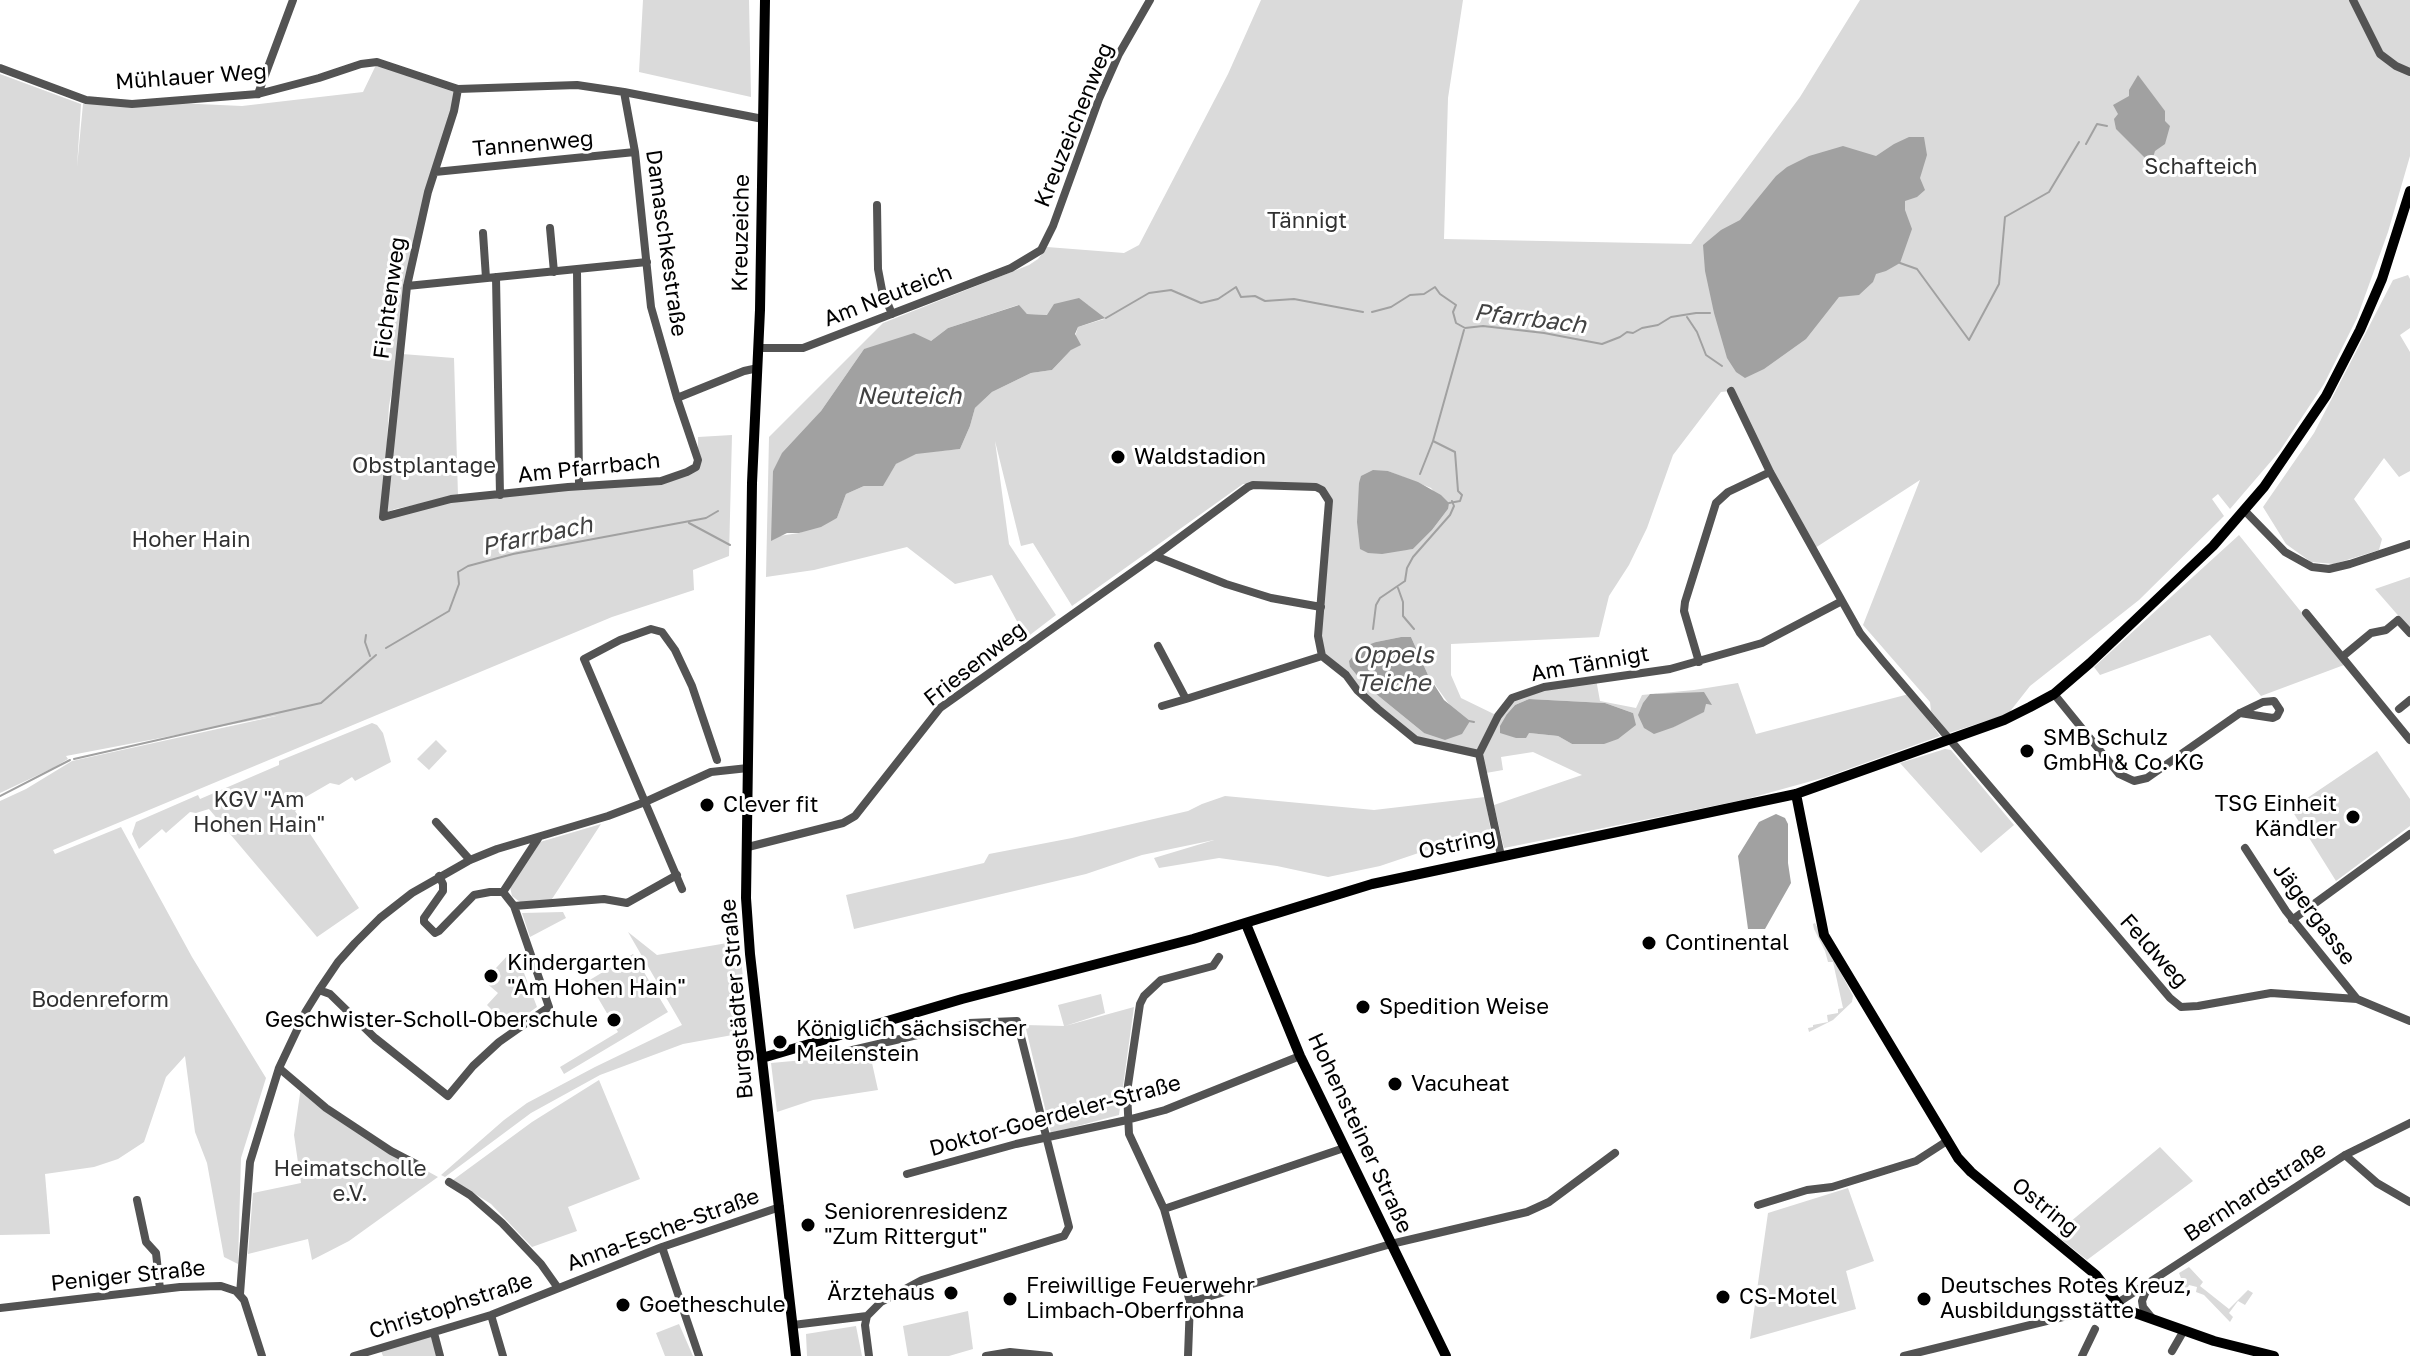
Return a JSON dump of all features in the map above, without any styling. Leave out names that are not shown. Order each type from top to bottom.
[{"type":"main road","name":"Kreuzeiche","points":[[758,348],[765,0]]},
{"type":"main road","points":[[1796,794],[2004,720],[2054,694],[2198,561],[2245,511],[2295,444],[2336,377],[2382,279],[2410,191]]},
{"type":"main road","name":"Burgstädter Straße","points":[[758,348],[752,483],[746,898],[796,1356]]},
{"type":"main road","name":"Ostring","points":[[762,1058],[962,999],[1246,924],[1372,884],[1796,794],[1824,935],[1947,1141],[1971,1172],[2096,1275],[2116,1304]]},
{"type":"main road","name":"Hohensteiner Straße","points":[[1246,924],[1300,1056],[1446,1356]]},
{"type":"main road","points":[[2116,1304],[2128,1312],[2183,1332],[2274,1356]]},
{"type":"street","points":[[258,94],[293,0]]},
{"type":"street","name":"Kreuzeichenweg","points":[[1027,260],[1041,250],[1047,240],[1099,99],[1119,54],[1150,0]]},
{"type":"street","points":[[2353,0],[2380,54],[2392,64],[2410,72]]},
{"type":"street","name":"Mühlauer Weg","points":[[0,68],[90,101],[132,104],[258,94],[377,62],[458,89],[558,84],[624,92],[763,119]]},
{"type":"street","name":"Fichtenweg","points":[[383,517],[407,286],[417,233],[458,89]]},
{"type":"street","name":"Damaschkestraße","points":[[624,92],[635,152],[651,307],[698,460]]},
{"type":"street","name":"Tannenweg","points":[[435,172],[635,152]]},
{"type":"street","points":[[877,205],[878,269],[882,290],[892,314]]},
{"type":"street","points":[[550,228],[554,272]]},
{"type":"street","points":[[483,233],[491,278],[500,495]]},
{"type":"street","name":"Am Neuteich","points":[[758,348],[803,348],[1027,260]]},
{"type":"street","points":[[407,286],[647,262]]},
{"type":"street","points":[[577,270],[579,486]]},
{"type":"street","points":[[677,398],[758,368]]},
{"type":"street","points":[[1731,391],[1770,472],[1860,633],[1949,739]]},
{"type":"street","name":"Am Pfarrbach","points":[[383,517],[451,499],[661,481],[696,467],[698,460]]},
{"type":"street","points":[[1699,662],[1684,611],[1716,503],[1728,492],[1770,472]]},
{"type":"street","name":"Friesenweg","points":[[748,847],[843,823],[855,816],[940,708],[1248,487],[1316,487],[1329,501],[1318,636],[1322,656]]},
{"type":"street","points":[[2245,511],[2285,552],[2312,567],[2329,569],[2410,544]]},
{"type":"street","points":[[1155,556],[1271,598],[1321,607]]},
{"type":"street","name":"Am Tännigt","points":[[1479,754],[1504,706],[1521,694],[1544,687],[1699,662],[1762,643],[1842,601]]},
{"type":"street","points":[[2306,613],[2410,740]]},
{"type":"street","points":[[2342,657],[2371,633],[2386,630],[2398,620],[2410,633]]},
{"type":"street","points":[[682,889],[584,659],[651,629],[662,632],[675,650],[692,686],[717,760]]},
{"type":"street","points":[[1158,646],[1186,699]]},
{"type":"street","points":[[1162,706],[1322,656],[1416,740],[1479,754],[1501,856]]},
{"type":"street","points":[[2054,694],[2119,774],[2134,781],[2147,778],[2240,713]]},
{"type":"street","points":[[2399,709],[2410,700]]},
{"type":"street","name":"Feldweg","points":[[1949,739],[2170,998],[2181,1007],[2271,993],[2357,999],[2410,1020]]},
{"type":"street","points":[[262,1356],[240,1294],[250,1162],[279,1068],[306,1011],[338,962],[380,918],[412,893],[470,860],[645,802],[711,772],[748,768]]},
{"type":"street","points":[[436,822],[470,860]]},
{"type":"street","points":[[2292,920],[2410,834]]},
{"type":"street","points":[[503,892],[540,836]]},
{"type":"street","name":"Jägergasse","points":[[2245,848],[2292,920],[2357,999]]},
{"type":"street","points":[[514,906],[604,899],[627,903],[677,875]]},
{"type":"street","points":[[439,876],[443,891],[424,918],[435,933],[474,895],[503,892]]},
{"type":"street","points":[[319,990],[330,994],[375,1038],[448,1096],[473,1066],[499,1042],[549,1007],[514,906],[503,892]]},
{"type":"street","points":[[1188,1356],[1190,1302],[1164,1209],[1129,1134],[1127,1092],[1140,1004],[1144,996],[1161,980],[1213,966],[1219,957]]},
{"type":"street","points":[[793,1325],[867,1316],[881,1302],[922,1280],[1064,1236],[1069,1227],[1017,1021],[969,1023],[844,1052]]},
{"type":"street","name":"Doktor-Goerdeler-Straße","points":[[907,1174],[1016,1144],[1127,1120],[1208,1094],[1300,1056]]},
{"type":"street","points":[[279,1068],[335,1115],[420,1166]]},
{"type":"street","points":[[2345,1155],[2410,1123]]},
{"type":"street","points":[[1758,1205],[1807,1190],[1832,1187],[1916,1161],[1947,1141]]},
{"type":"street","points":[[1164,1209],[1344,1148]]},
{"type":"street","points":[[1190,1302],[1391,1244],[1527,1212],[1549,1202],[1615,1153]]},
{"type":"street","name":"Bernhardstraße","points":[[1904,1356],[2116,1304],[2345,1155],[2377,1183],[2410,1202]]},
{"type":"street","points":[[449,1182],[470,1195],[502,1223],[541,1264],[558,1288]]},
{"type":"street","points":[[137,1200],[146,1242],[156,1253],[160,1289]]},
{"type":"street","name":"Anna-Esche-Straße","points":[[558,1288],[662,1247],[780,1207]]},
{"type":"street","points":[[662,1247],[699,1356]]},
{"type":"street","points":[[2150,1283],[2142,1301],[2146,1312],[2156,1322]]},
{"type":"street","name":"Peniger Straße","points":[[0,1308],[211,1285],[230,1288],[240,1294]]},
{"type":"street","name":"Christophstraße","points":[[354,1356],[382,1352],[491,1315],[558,1288]]},
{"type":"street","points":[[491,1315],[503,1356]]},
{"type":"street","points":[[867,1316],[865,1334],[869,1356]]},
{"type":"street","points":[[2082,1356],[2095,1329]]},
{"type":"street","points":[[2172,1351],[2183,1332]]},
{"type":"street","points":[[434,1333],[440,1356]]},
{"type":"street","points":[[986,1356],[1018,1352],[1049,1356]]},
{"type":"green space","points":[[643,0],[749,0],[751,97],[639,72]]},
{"type":"green space","points":[[1261,0],[1463,0],[1448,98],[1444,239],[1691,244],[1800,97],[1860,0],[2410,0],[2410,156],[2388,232],[2357,318],[2324,384],[2279,452],[2230,509],[2218,494],[2212,499],[2224,516],[2139,600],[2030,686],[2008,714],[1949,733],[1931,711],[1930,702],[1863,625],[1920,480],[1812,550],[1730,391],[1721,392],[1673,455],[1647,528],[1609,596],[1599,637],[1451,644],[1451,675],[1461,698],[1498,716],[1512,698],[1596,679],[1600,701],[1636,708],[1642,695],[1650,694],[1674,727],[1706,704],[1711,705],[1679,693],[1654,694],[1738,683],[1756,734],[1909,694],[1940,736],[1826,777],[1743,800],[1504,848],[1494,805],[1582,775],[1533,752],[1501,757],[1503,770],[1486,773],[1479,753],[1416,740],[1322,656],[1318,636],[1329,501],[1316,488],[1243,484],[1072,606],[1033,543],[1021,546],[995,441],[1009,544],[1056,615],[1026,638],[992,575],[955,584],[907,547],[814,570],[766,577],[769,437],[883,323],[1029,265],[1047,247],[1124,253],[1139,245],[1228,74]],"holes":[[[1018,305],[1027,314],[1048,315],[1088,305],[1104,319],[1078,327],[1071,350],[1052,370],[1031,373],[992,392],[975,408],[960,449],[916,453],[896,464],[882,486],[864,486],[846,494],[837,518],[799,533],[779,536],[773,471],[821,411],[864,349],[931,341],[948,328]],[[1388,471],[1431,488],[1448,509],[1413,549],[1404,550],[1359,496],[1359,483]],[[1411,637],[1428,675],[1451,707],[1424,733],[1365,685],[1350,667],[1376,642]],[[1529,699],[1605,703],[1633,713],[1572,744],[1558,736],[1529,733],[1507,714],[1515,705]]]},
{"type":"green space","name":"Hoher Hain","points":[[376,65],[458,89],[428,192],[389,406],[383,516],[451,499],[661,481],[687,472],[698,460],[698,437],[732,435],[729,556],[693,570],[694,590],[612,617],[53,850],[55,854],[121,827],[192,957],[266,1078],[241,1158],[238,1264],[224,1257],[207,1163],[195,1132],[185,1056],[166,1077],[144,1142],[118,1159],[94,1167],[45,1174],[50,1234],[0,1235],[0,801],[72,761],[281,715],[66,756],[68,759],[53,768],[0,793],[0,74],[81,104],[77,167],[83,104],[154,102],[242,106],[363,92]]},
{"type":"green space","points":[[2408,275],[2410,328],[2400,335],[2410,352],[2410,471],[2399,477],[2384,458],[2354,499],[2382,539],[2379,550],[2334,564],[2311,562],[2286,544],[2263,507],[2314,433],[2393,280]]},
{"type":"green space","name":"Obstplantage","points":[[402,354],[454,358],[458,496],[385,513]]},
{"type":"green space","points":[[2239,535],[2344,665],[2261,696],[2210,635],[2100,675],[2094,667]]},
{"type":"green space","points":[[2410,577],[2410,629],[2375,589]]},
{"type":"green space","name":"KGV \"Am Hohen Hain\"","points":[[372,723],[383,733],[391,762],[355,781],[352,777],[339,785],[330,783],[297,802],[299,808],[295,811],[359,908],[317,937],[209,809],[190,812],[166,833],[162,829],[139,849],[132,834],[136,822],[198,795],[200,799],[279,765],[279,761]]},
{"type":"green space","points":[[436,740],[447,751],[429,770],[417,759]]},
{"type":"green space","points":[[1945,749],[1951,750],[2014,825],[1981,853],[1900,763]]},
{"type":"green space","name":"TSG Einheit Kändler","points":[[2377,751],[2410,799],[2410,826],[2336,881],[2291,809]]},
{"type":"green space","points":[[1225,796],[1374,810],[1485,797],[1491,832],[1463,838],[1380,866],[1328,877],[1219,858],[1159,868],[1154,858],[1214,840],[1142,855],[1086,874],[854,929],[846,895],[984,863],[989,854],[1188,811]]},
{"type":"green space","points":[[601,824],[552,899],[520,902],[512,896],[510,887],[540,842]]},
{"type":"green space","points":[[563,912],[566,918],[530,937],[522,913]]},
{"type":"green space","points":[[1815,923],[1853,996],[1852,1002],[1833,1020],[1809,1032],[1808,1028],[1828,1022],[1827,1015],[1838,1013],[1838,1009],[1843,1008],[1833,962],[1828,962],[1814,929]]},
{"type":"green space","points":[[628,932],[657,955],[739,941],[749,1032],[683,1044],[600,1075],[531,1113],[445,1177],[441,1175],[527,1103],[682,1025]]},
{"type":"green space","points":[[633,954],[668,1012],[564,1074],[560,1067],[618,1032],[588,981]]},
{"type":"green space","points":[[508,955],[521,965],[537,1007],[509,1027],[487,1005],[498,993],[484,981]]},
{"type":"green space","points":[[1101,994],[1105,1013],[1065,1026],[1134,1007],[1119,1115],[1051,1133],[1025,1025],[1064,1026],[1058,1005]]},
{"type":"green space","points":[[870,1054],[878,1090],[813,1100],[777,1112],[771,1063]]},
{"type":"green space","points":[[599,1080],[640,1179],[568,1207],[577,1231],[532,1247],[491,1204],[453,1180],[532,1122]]},
{"type":"green space","name":"Heimatscholle e.V.","points":[[301,1087],[391,1151],[438,1177],[349,1241],[312,1260],[308,1239],[248,1254],[253,1193],[301,1183],[294,1135]]},
{"type":"green space","points":[[2160,1147],[2193,1181],[2087,1260],[2057,1236],[2058,1232]]},
{"type":"green space","points":[[1848,1188],[1874,1261],[1846,1271],[1856,1309],[1750,1339],[1768,1213]]},
{"type":"green space","points":[[2189,1267],[2203,1282],[2200,1286],[2229,1309],[2248,1290],[2253,1293],[2245,1305],[2238,1301],[2229,1313],[2233,1317],[2230,1322],[2204,1295],[2196,1292],[2197,1287],[2189,1285],[2187,1289],[2184,1286],[2179,1273]]},
{"type":"green space","points":[[968,1311],[973,1349],[949,1356],[908,1356],[903,1326]]},
{"type":"green space","points":[[679,1324],[693,1356],[665,1356],[656,1333]]},
{"type":"green space","points":[[856,1326],[862,1356],[807,1356],[806,1334]]},
{"type":"green space","points":[[434,1333],[440,1356],[383,1356],[380,1349]]},
{"type":"water","points":[[2138,75],[2165,111],[2165,121],[2170,126],[2165,144],[2155,151],[2151,164],[2116,129],[2114,119],[2118,114],[2113,105],[2129,96]]},
{"type":"water","points":[[1909,137],[1924,137],[1927,155],[1920,178],[1925,190],[1905,201],[1912,229],[1900,263],[1876,274],[1873,282],[1859,295],[1839,297],[1806,339],[1764,369],[1745,378],[1736,372],[1727,358],[1714,313],[1703,245],[1740,220],[1787,167],[1809,156],[1843,146],[1876,156]]},
{"type":"water","name":"Neuteich","points":[[1079,298],[1105,318],[1078,327],[1075,334],[1081,345],[1071,350],[1052,370],[1031,373],[992,392],[975,408],[960,449],[916,454],[896,464],[883,486],[864,486],[846,494],[837,518],[821,527],[787,533],[771,541],[773,471],[782,453],[821,411],[864,349],[914,333],[931,341],[948,328],[1019,305],[1027,314],[1047,315],[1054,304]]},
{"type":"water","points":[[1373,470],[1388,471],[1418,482],[1449,503],[1432,530],[1413,549],[1382,554],[1360,549],[1357,522],[1359,483],[1361,476]]},
{"type":"water","name":"Oppels Teiche","points":[[1411,637],[1428,675],[1444,700],[1470,721],[1462,734],[1445,740],[1424,733],[1365,685],[1350,667],[1349,661],[1360,648]]},
{"type":"water","points":[[1704,692],[1712,705],[1706,704],[1704,712],[1654,734],[1644,728],[1638,715],[1650,694]]},
{"type":"water","points":[[1529,699],[1605,703],[1633,713],[1636,725],[1618,739],[1604,744],[1572,744],[1558,736],[1529,733],[1526,738],[1516,738],[1500,733],[1500,726],[1507,714],[1515,705]]},
{"type":"water","points":[[1776,814],[1785,818],[1788,824],[1791,883],[1765,929],[1748,929],[1738,856],[1759,822]]},
{"type":"waterway","points":[[2086,144],[2097,124],[2107,126]]},
{"type":"waterway","points":[[1900,263],[1917,269],[1969,340],[1999,284],[2005,217],[2049,192],[2079,142]]},
{"type":"waterway","name":"Pfarrbach","points":[[1106,318],[1149,293],[1171,290],[1201,303],[1218,299],[1236,287],[1241,297],[1255,296],[1265,301],[1294,299],[1363,312]]},
{"type":"waterway","name":"Pfarrbach","points":[[1372,312],[1391,307],[1410,295],[1424,294],[1435,287],[1456,305],[1453,312],[1456,323],[1465,328],[1483,326],[1544,333],[1602,344],[1627,332],[1658,325],[1671,317],[1710,313]]},
{"type":"waterway","points":[[1687,317],[1706,355],[1722,366]]},
{"type":"waterway","points":[[1420,474],[1433,441],[1464,330]]},
{"type":"waterway","points":[[1433,441],[1455,452],[1458,491],[1462,495],[1460,501],[1449,503]]},
{"type":"waterway","points":[[1373,629],[1380,598],[1405,581],[1413,557],[1450,515],[1454,506],[1452,501]]},
{"type":"waterway","name":"Pfarrbach","points":[[386,648],[449,611],[459,584],[458,572],[468,566],[513,554],[706,518],[718,511]]},
{"type":"waterway","name":"Pfarrbach","points":[[689,523],[730,545]]},
{"type":"waterway","points":[[1398,588],[1403,602],[1403,616],[1414,629]]},
{"type":"waterway","points":[[366,635],[370,656]]},
{"type":"waterway","name":"Pfarrbach","points":[[74,759],[321,703],[376,655]]},
{"type":"waterway","points":[[1469,721],[1474,722]]},
{"type":"waterway","name":"Pfarrbach","points":[[0,796],[70,760]]},
{"type":"place","name":"Waldstadion","points":[[1118,457]]},
{"type":"place","name":"SMB Schulz GmbH & Co. KG","points":[[2027,751]]},
{"type":"place","name":"Clever fit","points":[[707,805]]},
{"type":"place","name":"TSG Einheit Kändler","points":[[2353,817]]},
{"type":"place","name":"Continental","points":[[1649,943]]},
{"type":"place","name":"Kindergarten \"Am Hohen Hain\"","points":[[491,976]]},
{"type":"place","name":"Spedition Weise","points":[[1363,1007]]},
{"type":"place","name":"Geschwister-Scholl-Oberschule","points":[[614,1020]]},
{"type":"place","name":"Königlich sächsischer Meilenstein","points":[[780,1042]]},
{"type":"place","name":"Vacuheat","points":[[1395,1084]]},
{"type":"place","name":"Seniorenresidenz \"Zum Rittergut\"","points":[[808,1225]]},
{"type":"place","name":"Ärztehaus","points":[[951,1293]]},
{"type":"place","name":"CS-Motel","points":[[1723,1297]]},
{"type":"place","name":"Freiwillige Feuerwehr Limbach-Oberfrohna","points":[[1010,1299]]},
{"type":"place","name":"Deutsches Rotes Kreuz, Ausbildungsstätte","points":[[1924,1299]]},
{"type":"place","name":"Goetheschule","points":[[623,1305]]},
{"type":"park label","name":"Schafteich","points":[[2201,167]]},
{"type":"park label","name":"Tännigt","points":[[1307,221]]},
{"type":"park label","name":"Bodenreform","points":[[100,1000]]}]
